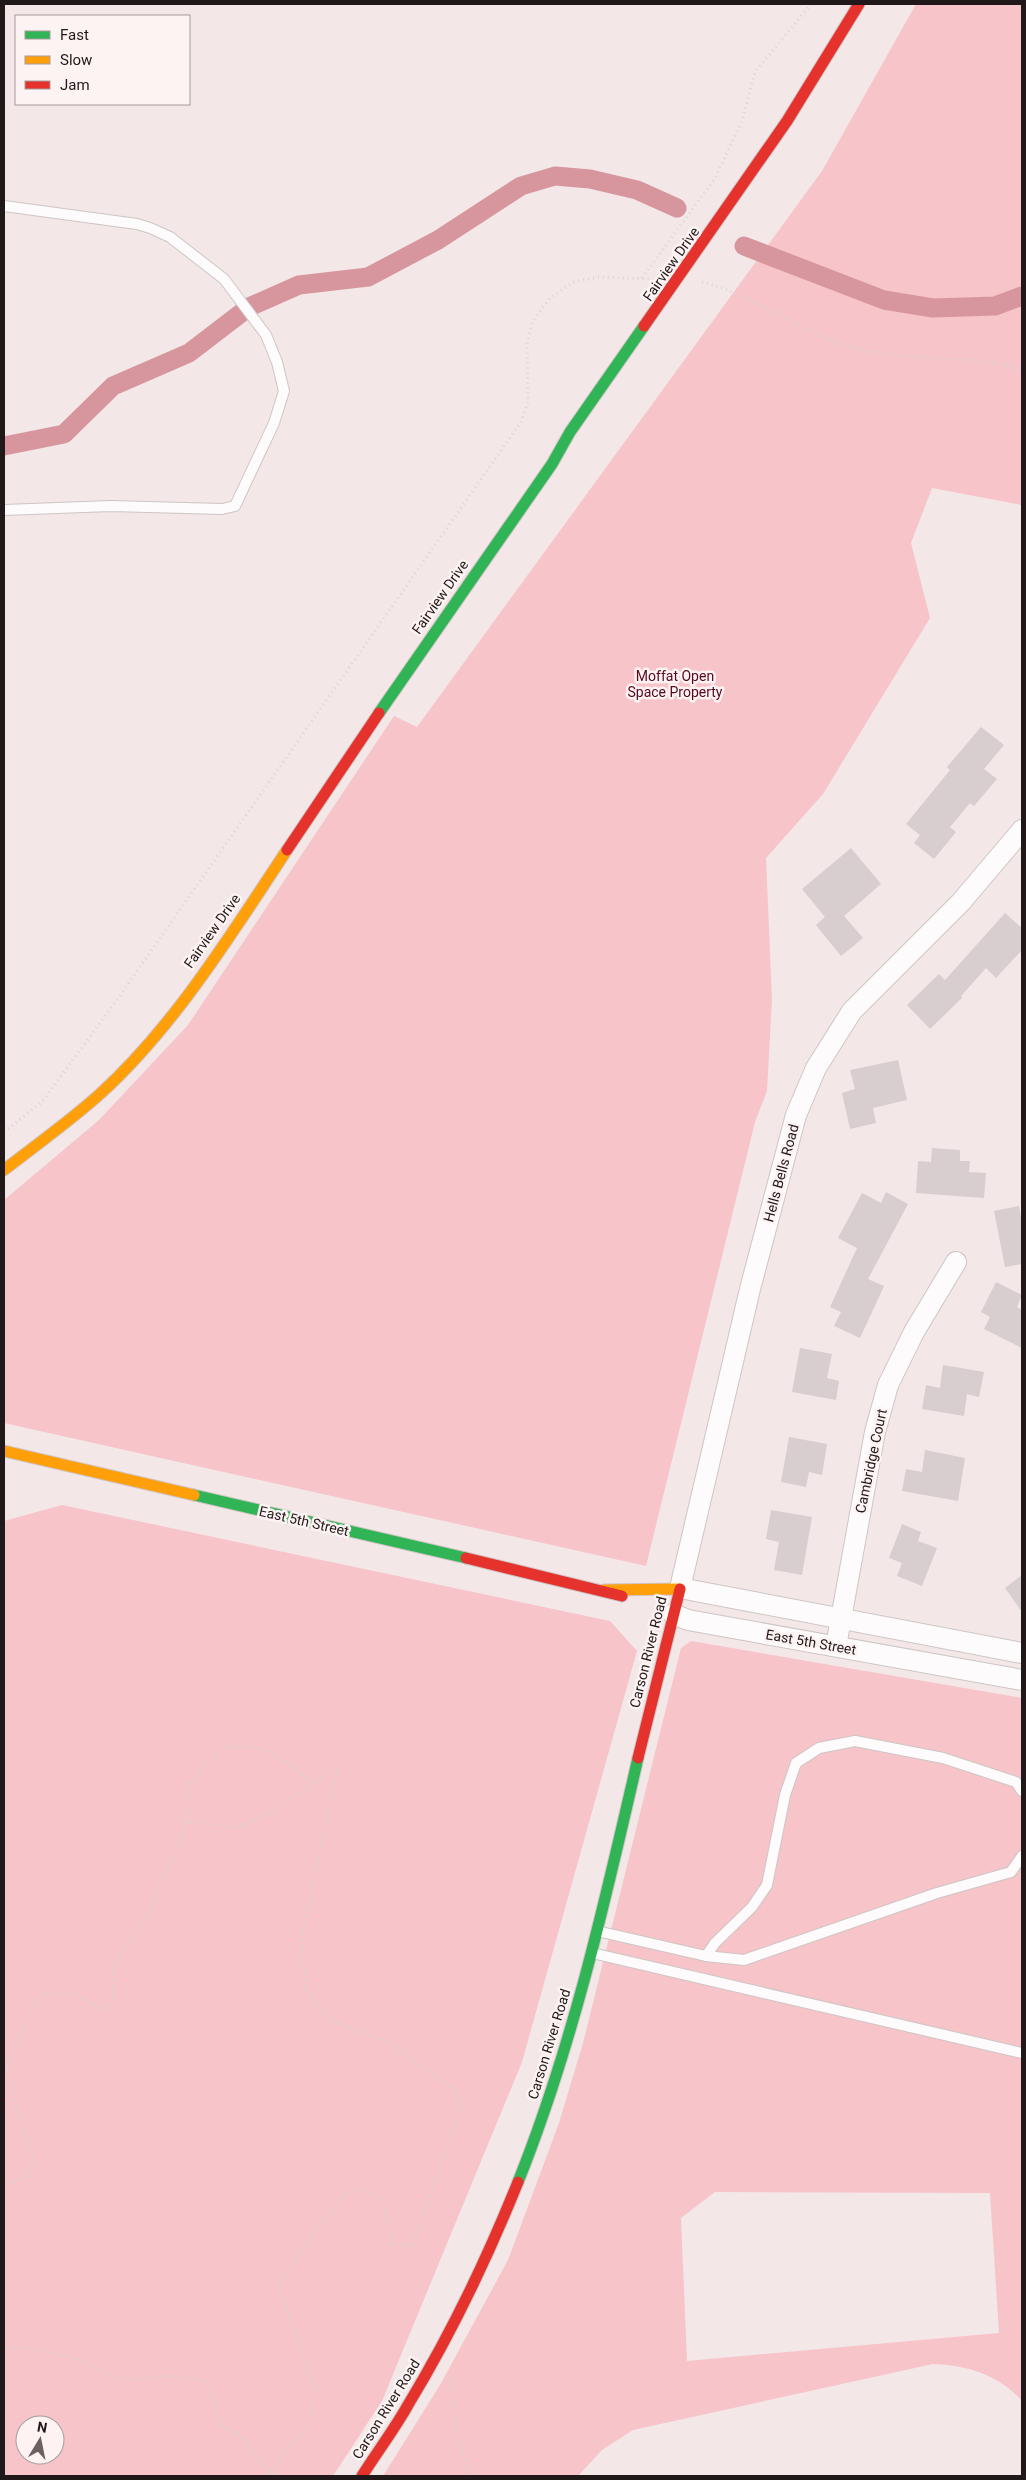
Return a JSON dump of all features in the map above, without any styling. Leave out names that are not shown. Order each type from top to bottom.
[{"type":"street","name":"Fairview Drive","points":[[4,1170],[100,1094],[120,1075],[161,1029],[235,928],[422,648],[552,464],[570,432],[787,121],[859,4]]},
{"type":"street","name":"Hells Bells Road","points":[[680,1588],[750,1289],[796,1116],[816,1068],[852,1011],[961,902],[1022,830]]},
{"type":"street","name":"Cambridge Court","points":[[836,1646],[874,1432],[888,1385],[914,1332],[956,1262]]},
{"type":"street","name":"East 5th Street","points":[[4,1451],[604,1590],[638,1602]]},
{"type":"street","name":"East 5th Street","points":[[604,1590],[680,1588],[1022,1653]]},
{"type":"street","name":"Carson River Road","points":[[362,2476],[413,2398],[458,2314],[504,2217],[558,2071],[591,1952],[668,1613],[680,1588]]},
{"type":"street","name":"East 5th Street","points":[[668,1613],[688,1620],[1022,1680]]},
{"type":"lane","points":[[4,206],[138,224],[170,237],[224,279],[266,335],[278,362],[284,391],[274,424],[236,506],[222,510],[111,506],[4,510]]},
{"type":"lane","points":[[706,1956],[715,1943],[752,1907],[767,1885],[785,1795],[796,1763],[819,1748],[855,1741],[943,1758],[1016,1782],[1022,1791]]},
{"type":"lane","points":[[596,1930],[706,1956],[744,1960],[937,1893],[1011,1872],[1022,1856]]},
{"type":"lane","points":[[591,1952],[1022,2053]]},
{"type":"path","points":[[641,278],[714,180],[742,121],[755,72],[810,4]]},
{"type":"path","points":[[4,1132],[42,1102],[114,1004],[521,422],[528,402],[527,342],[533,321],[550,298],[574,282],[599,277],[654,279]]},
{"type":"path","points":[[696,281],[728,291],[832,341],[857,348],[914,357],[984,361],[1007,365],[1022,372]]},
{"type":"path","points":[[4,2182],[16,2182],[29,2175],[34,2155],[17,2111],[8,2066],[22,2029],[41,1994],[73,1994],[101,2010],[114,2002],[114,1965],[148,1917],[159,1884],[178,1849],[186,1821],[190,1784],[206,1764],[227,1746],[258,1747],[284,1760],[312,1783]]},
{"type":"path","points":[[186,1821],[238,1828],[271,1812],[339,1764],[301,1941],[308,1991],[330,2020],[386,2041],[455,2090],[461,2107],[413,2246],[393,2245],[384,2201],[367,2190],[348,2192],[323,2220],[278,2284],[316,2392],[308,2424],[268,2476]]},
{"type":"path","points":[[4,2347],[23,2347],[69,2356],[118,2377],[128,2379],[174,2376],[207,2381],[221,2425],[238,2434],[270,2472],[281,2476]]},
{"type":"path","points":[[451,2371],[456,2429],[470,2476]]},
{"type":"green space","name":"Moffat Open Space Property","points":[[916,4],[1022,4],[1022,505],[932,488],[911,543],[930,618],[823,794],[766,858],[772,999],[767,1091],[755,1122],[646,1566],[4,1423],[4,1200],[99,1120],[188,1025],[394,716],[417,727],[822,171]]},
{"type":"green space","points":[[62,1505],[610,1621],[637,1651],[522,2062],[382,2401],[333,2476],[4,2476],[4,1521]]},
{"type":"green space","points":[[691,1641],[1022,1698],[1022,2401],[1003,2384],[982,2373],[970,2369],[933,2364],[633,2430],[602,2450],[578,2476],[383,2476],[440,2385],[508,2260],[559,2123],[583,2043],[681,1648]],"holes":[[[715,2192],[990,2193],[999,2333],[687,2361],[681,2218]]]},
{"type":"building","points":[[981,727],[1004,745],[984,769],[997,779],[974,806],[970,803],[950,827],[956,832],[934,859],[914,843],[920,835],[906,824],[950,770],[947,767]]},
{"type":"building","points":[[851,848],[881,884],[844,916],[863,938],[841,956],[816,925],[825,917],[802,889]]},
{"type":"building","points":[[1005,913],[1022,928],[1022,950],[996,978],[986,968],[961,996],[962,998],[930,1029],[907,1005],[939,974],[945,980]]},
{"type":"building","points":[[898,1060],[907,1100],[873,1108],[876,1123],[850,1129],[842,1093],[855,1089],[850,1070]]},
{"type":"building","points":[[932,1148],[960,1150],[960,1161],[970,1161],[969,1172],[986,1173],[984,1198],[916,1193],[918,1161],[931,1162]]},
{"type":"building","points":[[886,1192],[908,1204],[868,1279],[884,1286],[860,1338],[834,1326],[841,1312],[830,1307],[857,1248],[838,1238],[862,1193],[881,1203]]},
{"type":"building","points":[[1019,1206],[1022,1223],[1022,1264],[1005,1267],[994,1211]]},
{"type":"building","points":[[996,1282],[1022,1295],[1017,1307],[1022,1310],[1022,1348],[984,1329],[990,1317],[981,1312]]},
{"type":"building","points":[[800,1348],[832,1354],[827,1378],[839,1381],[836,1400],[792,1392]]},
{"type":"building","points":[[943,1365],[984,1372],[979,1397],[967,1394],[964,1416],[922,1409],[926,1385],[940,1388]]},
{"type":"building","points":[[789,1437],[827,1444],[822,1475],[809,1472],[806,1487],[781,1482]]},
{"type":"building","points":[[925,1450],[965,1458],[958,1501],[902,1491],[906,1469],[922,1472]]},
{"type":"building","points":[[771,1510],[812,1517],[802,1575],[774,1570],[779,1542],[766,1539]]},
{"type":"building","points":[[902,1524],[921,1532],[918,1541],[937,1548],[922,1586],[897,1576],[902,1563],[889,1558]]},
{"type":"building","points":[[1022,1575],[1022,1612],[1005,1588]]},
{"type":"waterway","points":[[4,446],[64,434],[113,386],[189,353],[249,307],[299,285],[368,277],[438,240],[521,186],[555,176],[590,179],[637,190],[677,208]]},
{"type":"waterway","points":[[744,246],[884,300],[933,308],[995,306],[1022,296]]},
{"type":"traffic: fast","points":[[379,713],[552,464],[570,432],[644,326]]},
{"type":"traffic: fast","points":[[194,1495],[466,1558]]},
{"type":"traffic: fast","points":[[518,2182],[538,2130],[571,2025],[600,1919],[638,1758]]},
{"type":"traffic: slow","points":[[4,1170],[100,1094],[153,1039],[201,978],[287,850]]},
{"type":"traffic: slow","points":[[4,1451],[194,1495]]},
{"type":"traffic: slow","points":[[604,1590],[680,1589]]},
{"type":"traffic: jam","points":[[644,326],[787,121],[859,4]]},
{"type":"traffic: jam","points":[[287,850],[379,713]]},
{"type":"traffic: jam","points":[[466,1558],[622,1596]]},
{"type":"traffic: jam","points":[[638,1758],[680,1589]]},
{"type":"traffic: jam","points":[[362,2476],[403,2414],[454,2324],[481,2268],[518,2182]]}]
